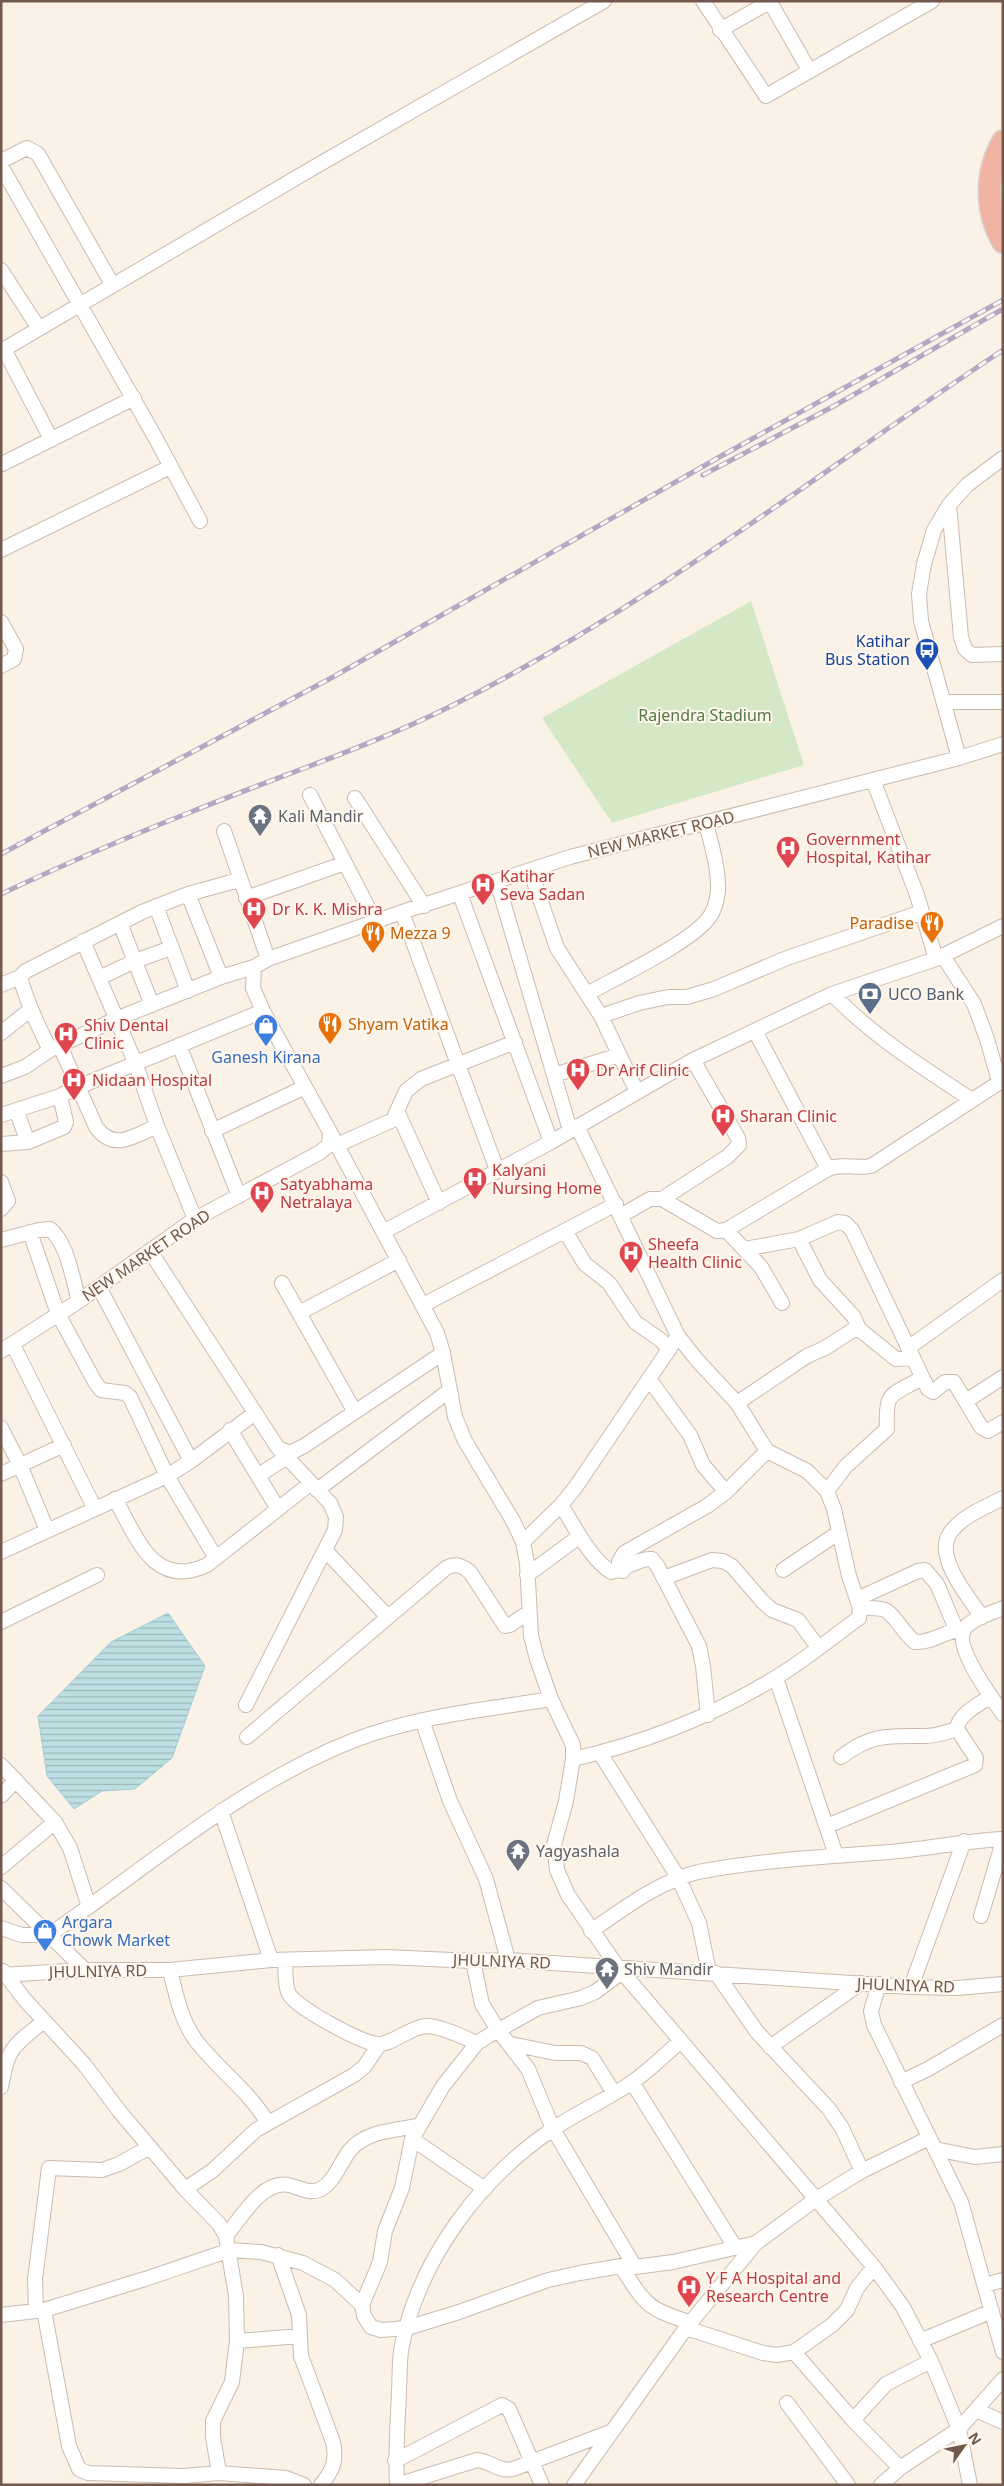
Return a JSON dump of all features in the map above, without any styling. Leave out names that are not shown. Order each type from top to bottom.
[{"type":"highway","points":[[1003,141],[993,164],[989,196],[992,216],[1003,242]]},
{"type":"street","points":[[51,439],[3,350],[80,302],[604,1]]},
{"type":"street","points":[[703,1],[720,30],[766,96],[927,2]]},
{"type":"street","points":[[720,30],[771,2],[809,70]]},
{"type":"street","points":[[1,161],[27,148],[38,154],[112,284]]},
{"type":"street","points":[[1,166],[134,398],[200,521]]},
{"type":"street","points":[[1,270],[38,327]]},
{"type":"street","points":[[2,464],[134,398]]},
{"type":"street","points":[[959,758],[921,621],[919,594],[924,564],[934,530],[949,505],[967,485],[1003,458]]},
{"type":"street","points":[[1,550],[170,467]]},
{"type":"street","points":[[949,505],[961,637],[965,648],[972,655],[1003,654]]},
{"type":"street","points":[[1,622],[16,649],[14,659],[1,666]]},
{"type":"street","points":[[944,702],[1003,702]]},
{"type":"street","name":"NEW MARKET ROAD","points":[[1,1076],[34,1063],[55,1048],[116,1019],[221,977],[254,967],[268,959],[402,912],[570,857],[959,758],[1003,744]]},
{"type":"street","points":[[423,1305],[565,1232],[650,1199],[662,1199],[717,1231],[726,1230],[828,1169],[836,1166],[860,1169],[871,1166],[1001,1080],[974,1004],[939,957],[907,865],[873,780]]},
{"type":"street","points":[[310,795],[375,921]]},
{"type":"street","points":[[354,798],[424,906]]},
{"type":"street","points":[[587,994],[676,944],[697,930],[708,919],[714,908],[718,890],[717,872],[706,823]]},
{"type":"street","points":[[224,831],[239,880],[268,959]]},
{"type":"street","points":[[246,898],[345,863]]},
{"type":"street","points":[[530,870],[557,948],[601,1016],[637,1092]]},
{"type":"street","points":[[1,985],[20,977],[26,970],[120,922],[156,906],[188,894],[239,880]]},
{"type":"street","points":[[497,881],[554,1075],[574,1128],[619,1210],[678,1336],[697,1360],[737,1403],[767,1451],[807,1471],[827,1491],[834,1509],[838,1533],[859,1603],[859,1618],[776,1678],[708,1715],[659,1734],[600,1753],[574,1759]]},
{"type":"street","points":[[188,894],[221,977]]},
{"type":"street","points":[[460,894],[551,1142]]},
{"type":"street","points":[[156,906],[188,990]]},
{"type":"street","points":[[402,912],[497,1170]]},
{"type":"street","points":[[601,1016],[638,1003],[668,997],[687,997],[714,989],[787,958],[922,912]]},
{"type":"street","points":[[120,922],[152,1005]]},
{"type":"street","points":[[383,1232],[551,1142],[693,1060],[832,994],[939,957],[1003,926]]},
{"type":"street","points":[[82,942],[135,1062],[157,1126],[195,1219]]},
{"type":"street","points":[[99,978],[135,961],[171,948]]},
{"type":"street","points":[[254,967],[253,988],[263,1010],[437,1333],[443,1352],[455,1417],[465,1441],[513,1521],[523,1542],[529,1612],[537,1659],[551,1699],[573,1745],[574,1759],[566,1801],[554,1845],[557,1870],[568,1895],[619,1969],[874,2267],[903,2307],[931,2361],[959,2430],[970,2485]]},
{"type":"street","points":[[20,977],[30,1010],[78,1087],[96,1127],[104,1138],[114,1142],[157,1126]]},
{"type":"street","points":[[832,994],[857,1020],[888,1045],[972,1100]]},
{"type":"street","points":[[1,1033],[30,1010]]},
{"type":"street","points":[[1,1115],[60,1096],[135,1062],[263,1010]]},
{"type":"street","points":[[755,1031],[828,1169]]},
{"type":"street","points":[[337,1145],[393,1120],[398,1113],[406,1091],[412,1085],[457,1064],[515,1042]]},
{"type":"street","points":[[179,1045],[239,1196]]},
{"type":"street","points":[[554,1075],[620,1055]]},
{"type":"street","points":[[662,1199],[727,1157],[739,1145],[738,1138],[693,1060]]},
{"type":"street","points":[[212,1131],[305,1087]]},
{"type":"street","points":[[1,1144],[28,1142],[64,1127],[66,1122],[60,1096]]},
{"type":"street","points":[[16,1110],[28,1142]]},
{"type":"street","points":[[398,1113],[439,1203]]},
{"type":"street","name":"NEW MARKET ROAD","points":[[7,1348],[79,1301],[195,1219],[319,1153],[329,1145],[330,1132]]},
{"type":"street","points":[[1,1182],[8,1201],[1,1209]]},
{"type":"street","points":[[745,1249],[799,1239],[838,1222],[846,1223],[852,1230],[928,1389],[933,1392],[946,1382],[954,1382],[981,1427],[988,1431],[1003,1422]]},
{"type":"street","points":[[1,1240],[50,1229],[57,1235],[79,1301]]},
{"type":"street","points":[[726,1230],[762,1267],[782,1303]]},
{"type":"street","points":[[30,1232],[58,1314],[101,1390],[125,1393],[130,1398],[167,1476],[216,1558]]},
{"type":"street","points":[[565,1232],[586,1264],[608,1283],[635,1322],[662,1341],[669,1350]]},
{"type":"street","points":[[799,1239],[820,1280],[854,1317],[859,1330],[889,1356],[902,1360],[1003,1280]]},
{"type":"street","points":[[150,1250],[282,1453],[330,1503],[336,1517],[335,1530],[246,1705]]},
{"type":"street","points":[[299,1313],[399,1260]]},
{"type":"street","points":[[282,1283],[355,1412]]},
{"type":"street","points":[[99,1287],[191,1461]]},
{"type":"street","points":[[737,1403],[807,1356],[853,1330],[859,1330]]},
{"type":"street","points":[[523,1542],[561,1504],[589,1468],[678,1336]]},
{"type":"street","points":[[7,1348],[64,1445],[95,1509]]},
{"type":"street","points":[[259,1475],[282,1453],[290,1453],[355,1412],[443,1352]]},
{"type":"street","points":[[966,1401],[1003,1377]]},
{"type":"street","points":[[827,1491],[855,1456],[887,1429],[885,1413],[886,1403],[890,1396],[922,1378]]},
{"type":"street","points":[[649,1379],[690,1435],[704,1465],[726,1492]]},
{"type":"street","points":[[115,1499],[145,1550],[156,1564],[170,1571],[181,1573],[195,1571],[216,1558],[278,1510],[450,1390]]},
{"type":"street","points":[[1,1552],[167,1476],[191,1461],[255,1413]]},
{"type":"street","points":[[1,1428],[20,1465],[47,1530]]},
{"type":"street","points":[[230,1430],[259,1475],[278,1510]]},
{"type":"street","points":[[1,1474],[64,1445]]},
{"type":"street","points":[[623,1571],[619,1562],[624,1553],[690,1517],[726,1492],[767,1451]]},
{"type":"street","points":[[982,1617],[952,1571],[946,1555],[945,1544],[949,1534],[962,1521],[1003,1498]]},
{"type":"street","points":[[561,1504],[580,1536],[604,1568],[610,1572],[623,1571],[645,1558],[652,1559],[664,1578],[699,1646],[708,1715]]},
{"type":"street","points":[[783,1570],[838,1533]]},
{"type":"street","points":[[527,1575],[580,1536]]},
{"type":"street","points":[[325,1550],[388,1617]]},
{"type":"street","points":[[664,1578],[712,1560],[723,1561],[732,1566],[772,1610],[798,1620],[818,1647]]},
{"type":"street","points":[[247,1737],[446,1568],[454,1564],[462,1566],[470,1572],[505,1626],[510,1625],[529,1612]]},
{"type":"street","points":[[859,1603],[918,1570],[925,1570],[937,1584],[960,1629],[969,1658],[1003,1714]]},
{"type":"street","points":[[1,1612],[1,1621],[97,1575]]},
{"type":"street","points":[[859,1603],[886,1610],[901,1630],[915,1642],[934,1640],[1003,1608]]},
{"type":"street","points":[[776,1678],[836,1855]]},
{"type":"street","points":[[957,1729],[961,1718],[991,1696]]},
{"type":"street","points":[[1,1928],[22,1935],[50,1936],[221,1811],[284,1773],[318,1755],[353,1740],[422,1720],[551,1699]]},
{"type":"street","points":[[422,1720],[450,1801],[486,1879],[508,1960]]},
{"type":"street","points":[[827,1826],[975,1765],[976,1758],[957,1729]]},
{"type":"street","points":[[841,1757],[856,1745],[881,1737],[904,1734],[926,1736],[957,1729]]},
{"type":"street","points":[[600,1753],[678,1877],[699,1924],[713,1973],[757,2032],[830,2109],[842,2128],[862,2171]]},
{"type":"street","points":[[1,1765],[55,1822],[70,1848],[89,1907]]},
{"type":"street","points":[[1,1796],[16,1780]]},
{"type":"street","points":[[221,1811],[286,1984],[294,2000],[348,2034],[364,2042],[379,2045]]},
{"type":"street","points":[[1,1867],[55,1822]]},
{"type":"street","points":[[591,1931],[650,1891],[678,1877],[723,1867],[836,1855],[891,1852],[964,1841],[1003,1840],[980,1916]]},
{"type":"street","points":[[911,1987],[964,1841]]},
{"type":"street","points":[[1,1888],[85,1970]]},
{"type":"street","name":"JHULNIYA RD","points":[[3,1973],[85,1970],[170,1970],[278,1960],[386,1957],[473,1961],[508,1960],[619,1969],[713,1973],[911,1987],[957,1988],[1003,1984]]},
{"type":"street","points":[[473,1961],[482,2004],[498,2030],[511,2044],[528,2069],[553,2129],[647,2304],[656,2311],[763,2353],[777,2355],[794,2352],[832,2325],[847,2310],[857,2288],[874,2267]]},
{"type":"street","points":[[619,1969],[588,1995],[538,2008],[477,2043],[443,2086],[412,2139],[402,2188],[385,2231],[380,2262],[362,2305],[364,2316],[371,2327],[381,2330],[407,2328],[459,2312],[548,2280],[673,2262],[735,2247],[756,2244]]},
{"type":"street","points":[[170,1970],[180,2009],[197,2041],[256,2103],[268,2123]]},
{"type":"street","points":[[3,1973],[25,2000],[84,2064],[120,2112],[185,2189],[219,2224],[226,2236],[230,2250],[238,2316],[232,2382],[213,2421],[213,2436],[219,2473]]},
{"type":"street","points":[[770,2047],[860,1983]]},
{"type":"street","points":[[878,1984],[871,2011],[874,2024],[961,2202],[1003,2352]]},
{"type":"street","points":[[1,2087],[6,2062],[12,2049],[44,2020]]},
{"type":"street","points":[[901,2082],[928,2069],[977,2038],[1003,2025]]},
{"type":"street","points":[[185,2189],[212,2171],[243,2141],[268,2123],[354,2076],[364,2067],[379,2045],[427,2026],[477,2043]]},
{"type":"street","points":[[610,2432],[504,2470],[485,2460],[477,2460],[397,2485],[395,2461],[402,2347],[412,2311],[443,2244],[454,2226],[485,2189],[504,2169],[553,2129],[632,2082],[681,2041]]},
{"type":"street","points":[[511,2044],[555,2053],[581,2053],[592,2058],[614,2093]]},
{"type":"street","points":[[632,2082],[735,2247]]},
{"type":"street","points":[[226,2236],[264,2191],[286,2185],[312,2192],[320,2190],[329,2182],[351,2149],[363,2140],[376,2133],[418,2126]]},
{"type":"street","points":[[412,2139],[485,2189]]},
{"type":"street","points":[[574,2485],[610,2432],[689,2325],[756,2244],[816,2199],[862,2171],[932,2144],[976,2157],[1003,2154]]},
{"type":"street","points":[[150,2147],[119,2164],[102,2170],[49,2168],[35,2279],[69,2446],[79,2469],[88,2473],[184,2476],[219,2473],[286,2478],[304,2485]]},
{"type":"street","points":[[1,2315],[40,2311],[145,2279],[230,2250],[278,2255],[320,2270],[362,2305]]},
{"type":"street","points":[[278,2255],[299,2315],[301,2356],[336,2454],[333,2469],[321,2485]]},
{"type":"street","points":[[985,2285],[1003,2280]]},
{"type":"street","points":[[920,2341],[992,2311]]},
{"type":"street","points":[[237,2341],[300,2336]]},
{"type":"street","points":[[794,2352],[853,2420],[897,2476]]},
{"type":"street","points":[[853,2420],[886,2384],[931,2361]]},
{"type":"street","points":[[880,2485],[897,2476],[959,2430],[1003,2379]]},
{"type":"street","points":[[787,2403],[848,2485]]},
{"type":"street","points":[[395,2461],[502,2405],[509,2409],[542,2485]]},
{"type":"street","points":[[976,2410],[1003,2422]]},
{"type":"green space","name":"Rajendra Stadium","points":[[751,601],[804,765],[612,823],[542,718]]},
{"type":"water","points":[[168,1613],[205,1666],[172,1758],[135,1789],[102,1791],[74,1809],[47,1776],[38,1716],[111,1642]]},
{"type":"railway","points":[[1,854],[333,677],[723,455],[1003,300]]},
{"type":"railway","points":[[703,475],[834,406],[1003,309]]},
{"type":"railway","points":[[1,894],[143,831],[384,737],[447,708],[520,669],[592,628],[661,584],[1003,350]]},
{"type":"place","name":"Katihar Bus Station","points":[[927,671]]},
{"type":"place","name":"Kali Mandir","points":[[260,837]]},
{"type":"place","name":"Government Hospital, Katihar","points":[[788,869]]},
{"type":"place","name":"Katihar Seva Sadan","points":[[483,906]]},
{"type":"place","name":"Dr K. K. Mishra","points":[[254,930]]},
{"type":"place","name":"Paradise","points":[[932,944]]},
{"type":"place","name":"Mezza 9","points":[[373,954]]},
{"type":"place","name":"UCO Bank","points":[[870,1015]]},
{"type":"place","name":"Shyam Vatika","points":[[330,1045]]},
{"type":"place","name":"Ganesh Kirana","points":[[266,1047]]},
{"type":"place","name":"Shiv Dental Clinic","points":[[66,1055]]},
{"type":"place","name":"Dr Arif Clinic","points":[[578,1091]]},
{"type":"place","name":"Nidaan Hospital","points":[[74,1101]]},
{"type":"place","name":"Sharan Clinic","points":[[723,1137]]},
{"type":"place","name":"Kalyani Nursing Home","points":[[475,1200]]},
{"type":"place","name":"Satyabhama Netralaya","points":[[262,1214]]},
{"type":"place","name":"Sheefa Health Clinic","points":[[631,1274]]},
{"type":"place","name":"Yagyashala","points":[[518,1872]]},
{"type":"place","name":"Argara Chowk Market","points":[[45,1952]]},
{"type":"place","name":"Shiv Mandir","points":[[607,1990]]},
{"type":"place","name":"Y F A Hospital and Research Centre","points":[[689,2308]]}]
